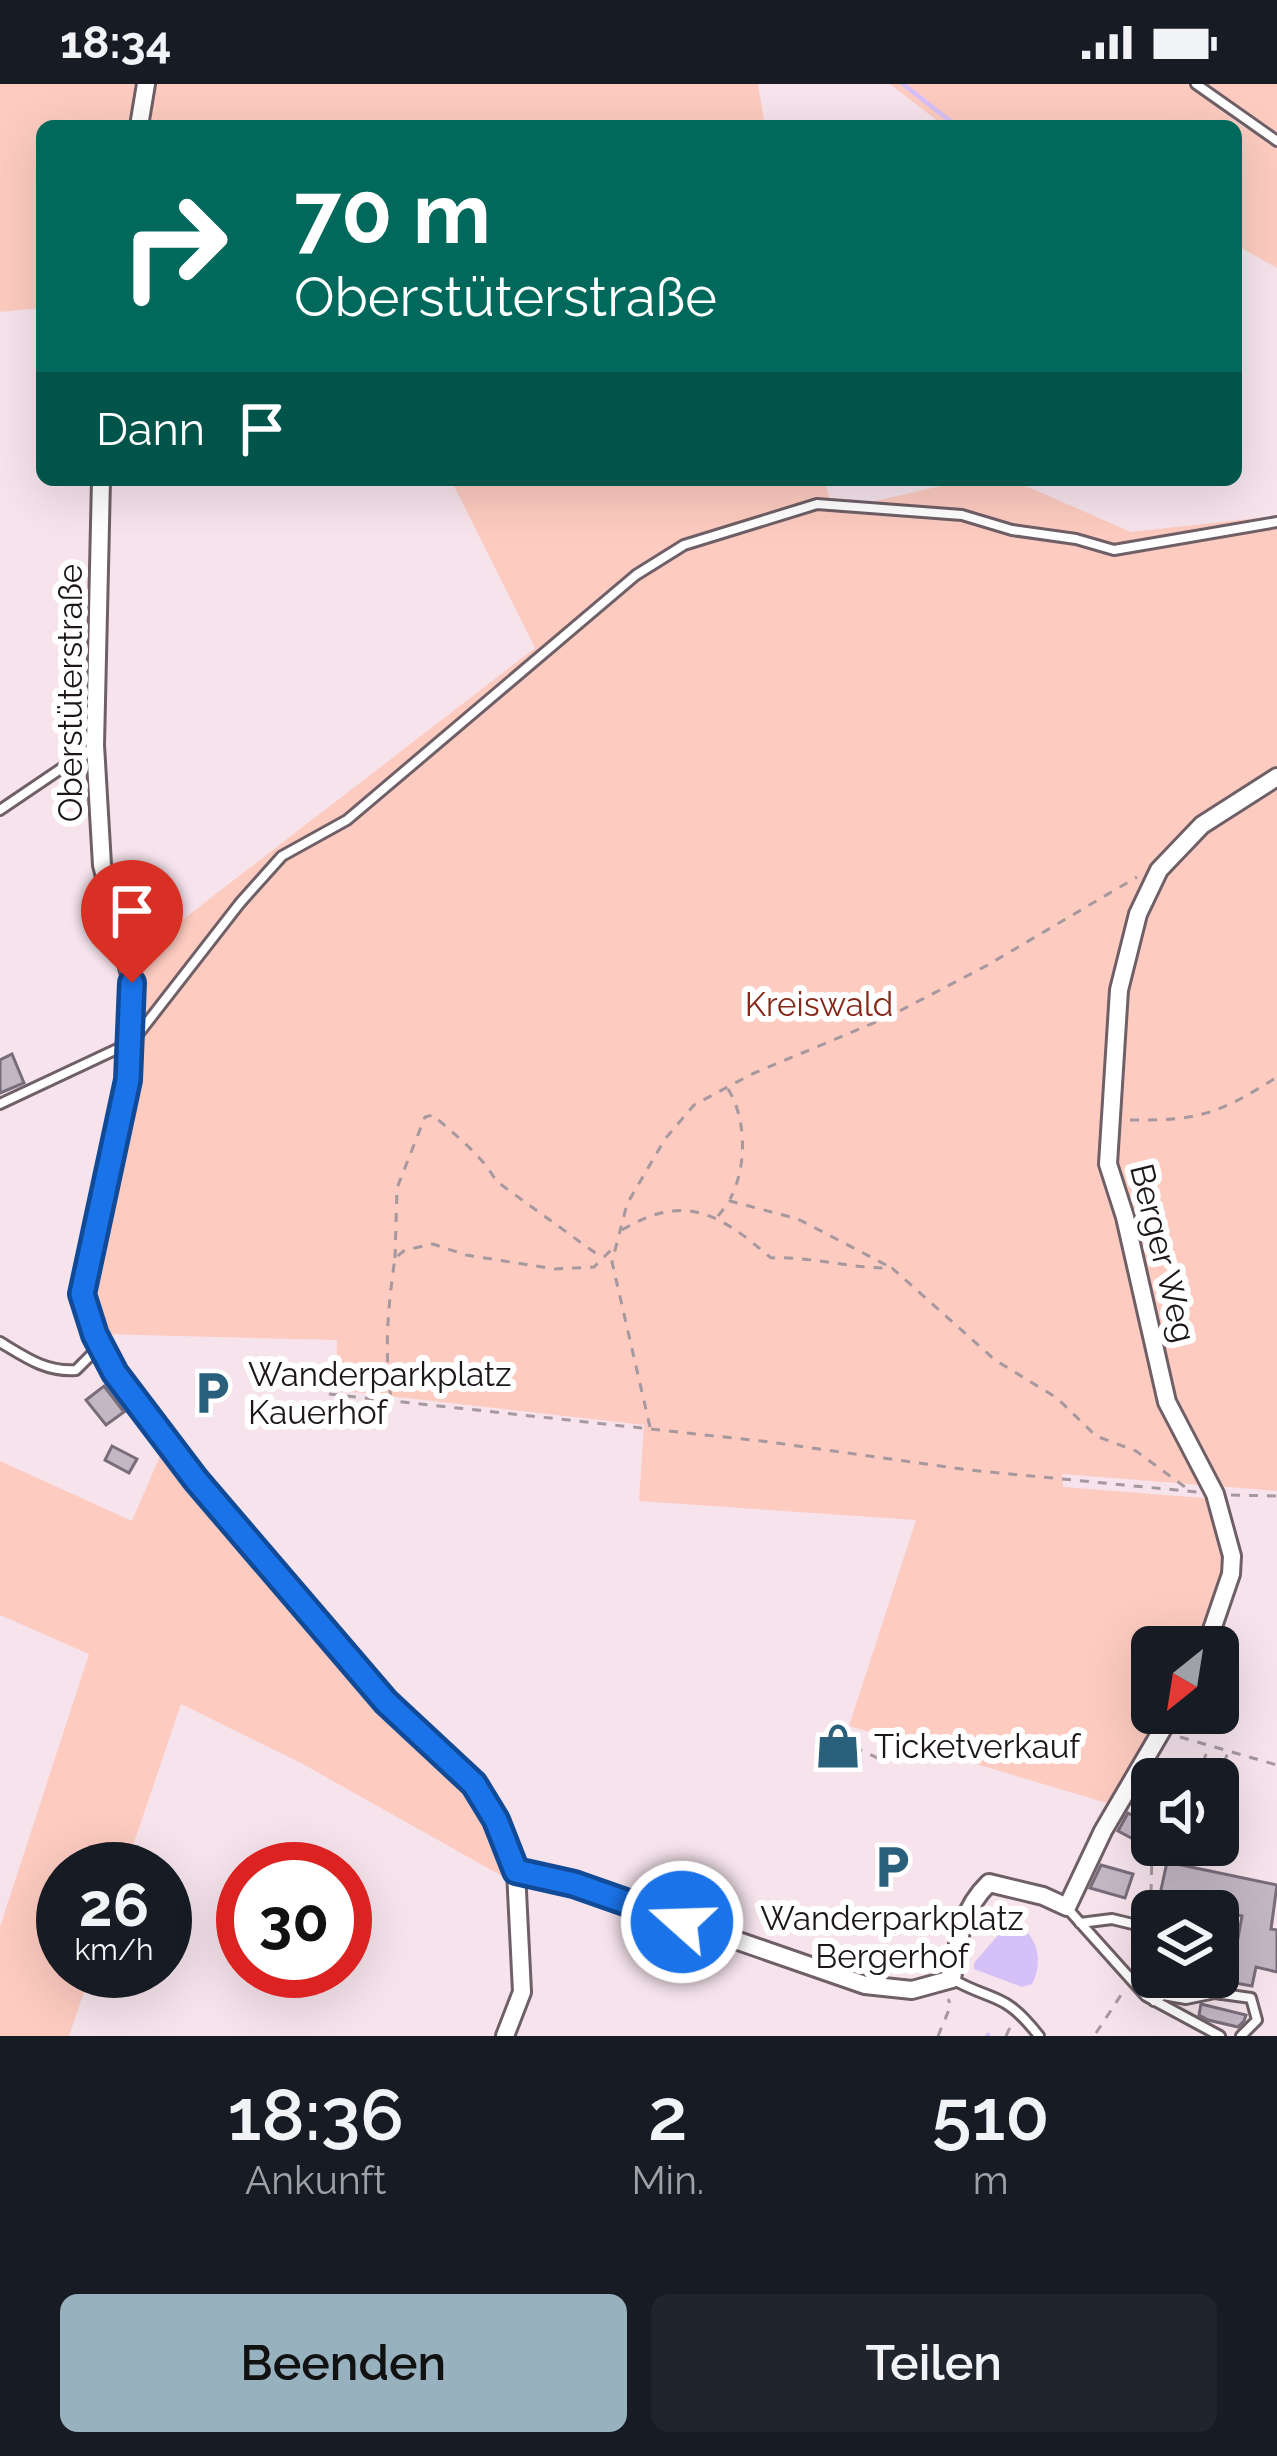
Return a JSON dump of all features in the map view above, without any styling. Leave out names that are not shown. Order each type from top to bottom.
[{"type":"street","points":[[140,120],[146,84]]},
{"type":"street","name":"Oberstüterstraße","points":[[100,486],[95,746],[102,865],[132,983],[132,1042],[82,1294],[101,1345],[144,1414],[386,1702],[474,1784],[496,1820],[516,1871],[522,1992],[506,2036]]},
{"type":"street","name":"Berger Weg","points":[[1213,1626],[1232,1574],[1232,1556],[1215,1494],[1167,1402],[1125,1217],[1108,1164],[1120,977],[1142,902],[1159,870],[1202,824],[1277,777]]},
{"type":"street","points":[[516,1871],[574,1884],[865,1985],[912,1990],[946,1980],[971,1900],[989,1883],[1067,1907],[1103,1831],[1160,1734]]},
{"type":"lane","points":[[1196,84],[1277,141]]},
{"type":"lane","points":[[0,1104],[132,1042],[282,856],[347,820],[636,575],[684,544],[818,504],[962,515],[1114,550],[1277,522]]},
{"type":"lane","points":[[0,810],[95,746]]},
{"type":"lane","points":[[0,1342],[38,1365],[60,1371],[76,1370],[101,1345]]},
{"type":"lane","points":[[1067,1907],[1131,1981]]},
{"type":"lane","points":[[1080,1924],[1112,1919],[1131,1924]]},
{"type":"lane","points":[[946,1980],[998,1996],[1018,2010],[1039,2036]]},
{"type":"lane","points":[[1239,1996],[1251,1998],[1257,2020],[1241,2036]]},
{"type":"lane","points":[[1151,1998],[1220,2036]]},
{"type":"lane","points":[[1154,2001],[1158,1998]]},
{"type":"path","points":[[651,1429],[612,1262],[627,1204],[665,1139],[694,1105],[888,1017],[986,966],[1126,881],[1159,870]]},
{"type":"path","points":[[1110,1120],[1186,1121],[1238,1102],[1277,1077]]},
{"type":"path","points":[[717,1217],[741,1180],[739,1155],[744,1135],[727,1088]]},
{"type":"path","points":[[391,1400],[387,1307],[395,1258],[397,1188],[425,1117],[434,1115],[487,1164],[496,1181],[605,1256]]},
{"type":"path","points":[[730,1201],[798,1219],[892,1268],[995,1360],[1057,1398],[1096,1436],[1136,1451],[1190,1490]]},
{"type":"path","points":[[620,1231],[640,1219],[689,1207],[746,1234],[771,1258],[892,1268]]},
{"type":"path","points":[[395,1258],[405,1250],[433,1244],[466,1255],[555,1269],[594,1267],[616,1245]]},
{"type":"path","points":[[329,1394],[969,1470],[1277,1496]]},
{"type":"path","points":[[1169,1734],[1277,1765]]},
{"type":"path","points":[[1205,1758],[1210,1745]]},
{"type":"path","points":[[854,1747],[880,1759]]},
{"type":"path","points":[[1226,1758],[1229,1750]]},
{"type":"path","points":[[938,2036],[951,2005],[946,1980]]},
{"type":"path","points":[[1096,2033],[1131,1983]]},
{"type":"green space","points":[[0,84],[137,84],[131,120],[36,120],[36,309],[0,312]]},
{"type":"green space","points":[[156,84],[758,84],[764,120],[151,120]]},
{"type":"green space","points":[[890,84],[1188,84],[1234,120],[936,120]]},
{"type":"green space","points":[[1204,84],[1277,84],[1277,135],[1252,121]]},
{"type":"green space","points":[[1242,126],[1277,146],[1277,268],[1242,248]]},
{"type":"green space","name":"Kreiswald","points":[[454,486],[826,486],[832,511],[941,486],[1026,486],[1131,532],[1277,516],[1277,1491],[1062,1474],[1063,1487],[1204,1498],[1215,1512],[1229,1574],[1211,1626],[1131,1626],[1131,1734],[1154,1734],[1139,1758],[1131,1758],[1131,1770],[1110,1804],[849,1726],[916,1520],[639,1501],[644,1425],[336,1390],[337,1340],[102,1334],[87,1295],[140,1014],[138,954],[535,648]]},
{"type":"green space","points":[[163,1449],[463,1782],[499,1841],[509,1880],[301,1763],[181,1704],[134,1842],[36,1842],[36,1998],[82,1998],[69,2036],[0,2036],[0,1927],[89,1654],[0,1615],[0,1461],[132,1521]]},
{"type":"shaded area","points":[[1009,1928],[1027,1932],[1035,1944],[1038,1964],[1032,1984],[1022,1987],[974,1969],[974,1963]]},
{"type":"building","points":[[12,1054],[24,1083],[0,1093],[0,1060]]},
{"type":"building","points":[[104,1386],[124,1412],[106,1425],[86,1400]]},
{"type":"building","points":[[112,1446],[137,1459],[129,1473],[105,1460]]},
{"type":"building","points":[[1128,1813],[1131,1815],[1131,1838],[1118,1831]]},
{"type":"building","points":[[1101,1865],[1133,1874],[1125,1898],[1090,1888]]},
{"type":"building","points":[[1166,1866],[1277,1885],[1271,1929],[1277,1930],[1277,1972],[1256,1967],[1252,1986],[1239,1984],[1239,1890],[1161,1890]]},
{"type":"building","points":[[1201,2004],[1246,2015],[1238,2027],[1208,2020],[1199,2015]]},
{"type":"waterway","points":[[903,84],[949,120]]},
{"type":"place","name":"Wanderparkplatz Kauerhof","points":[[212,1393]]},
{"type":"place","name":"Ticketverkauf","points":[[838,1746]]},
{"type":"place","name":"Wanderparkplatz Bergerhof","points":[[892,1867]]},
{"type":"route","points":[[132,983],[128,1080],[82,1294],[95,1335],[115,1373],[196,1480],[386,1702],[474,1784],[496,1820],[516,1871],[574,1884],[682,1922]]}]
